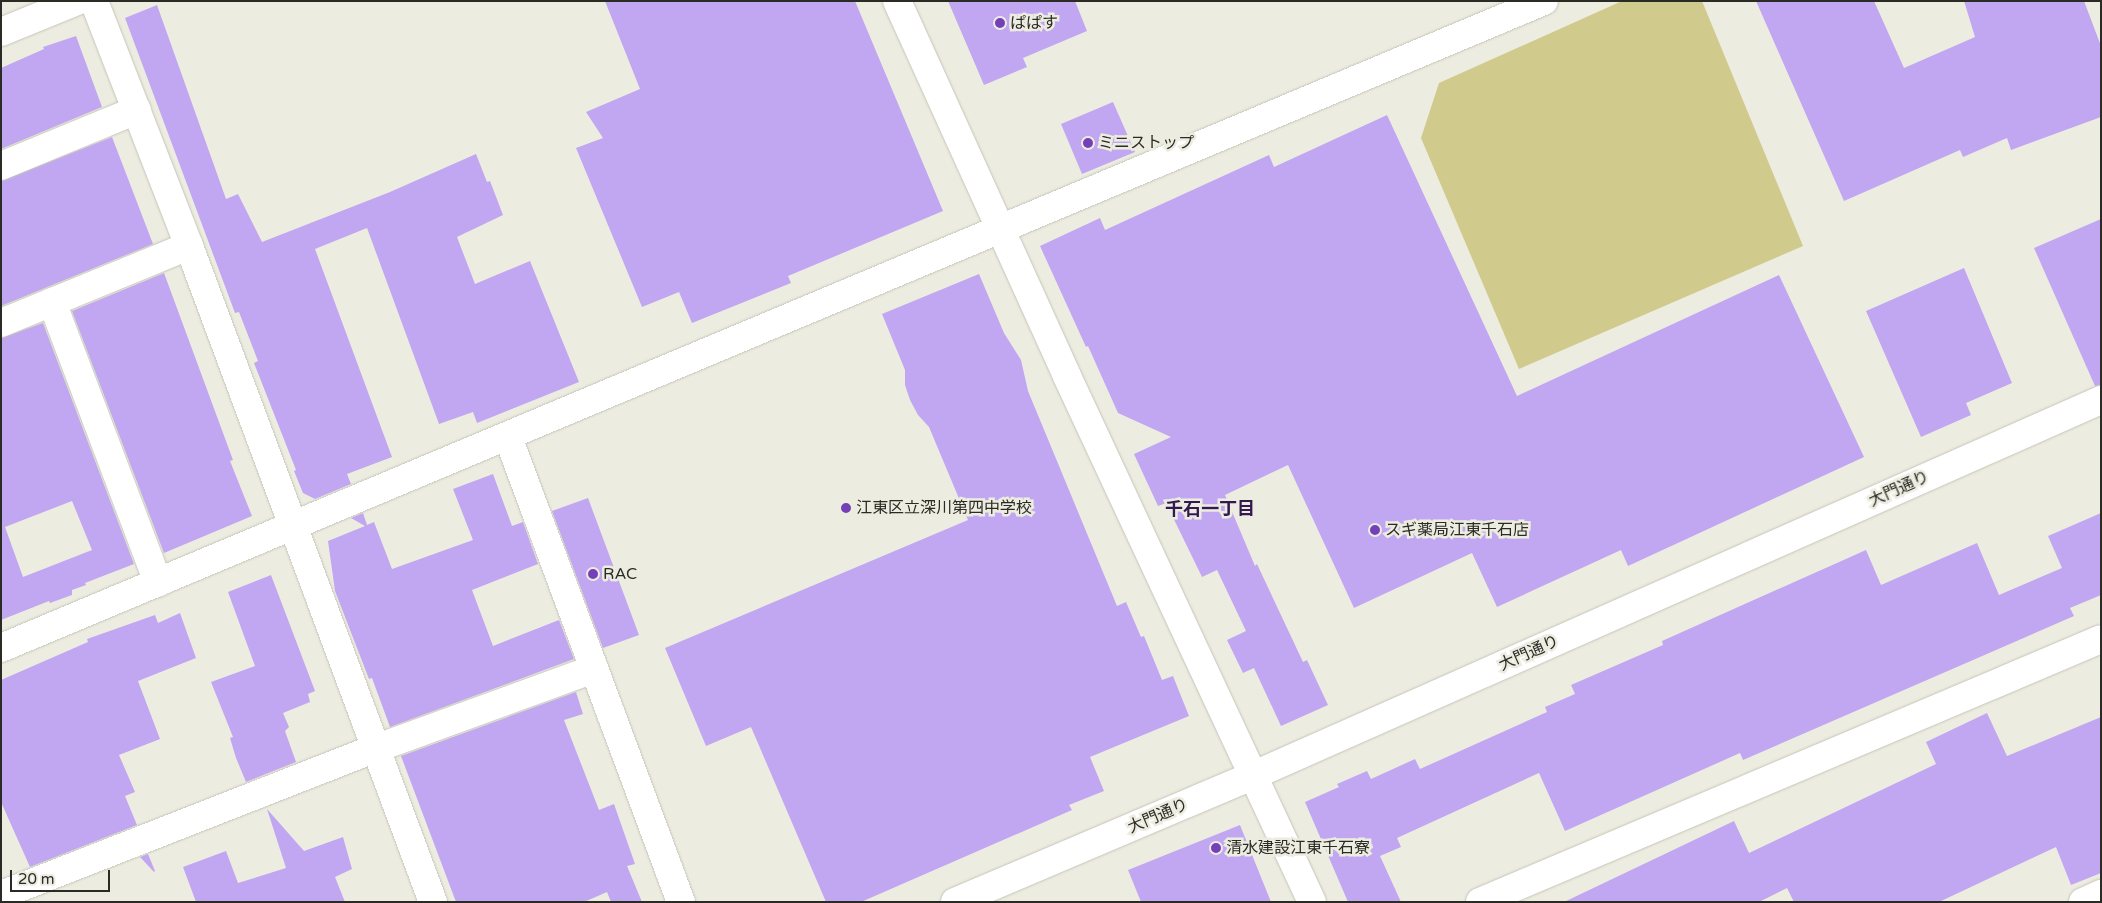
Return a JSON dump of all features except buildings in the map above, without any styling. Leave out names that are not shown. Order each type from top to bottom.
[{"type":"street","points":[[1,32],[77,1]]},
{"type":"street","points":[[94,1],[189,246],[378,748],[433,902]]},
{"type":"street","points":[[898,1],[1000,228],[1252,776],[1312,902]]},
{"type":"street","points":[[1,648],[1544,1]]},
{"type":"street","points":[[1,166],[137,110]]},
{"type":"street","points":[[1,323],[189,246]]},
{"type":"street","points":[[52,302],[158,583]]},
{"type":"street","name":"大門通り","points":[[955,902],[1252,776],[2101,400]]},
{"type":"street","points":[[508,437],[681,902]]},
{"type":"street","points":[[1480,902],[2101,639]]},
{"type":"street","points":[[4,894],[378,748],[594,669]]},
{"type":"street","points":[[2083,902],[2101,894]]},
{"type":"shaded area","points":[[1622,1],[1702,1],[1803,246],[1519,369],[1421,138],[1439,83]]},
{"type":"place","name":"ぱぱす","points":[[1000,23]]},
{"type":"place","name":"ミニストップ","points":[[1088,143]]},
{"type":"place","name":"江東区立深川第四中学校","points":[[846,508]]},
{"type":"place","name":"スギ薬局江東千石店","points":[[1375,530]]},
{"type":"place","name":"RAC","points":[[593,574]]},
{"type":"place","name":"清水建設江東千石寮","points":[[1216,848]]},
{"type":"district","name":"千石一丁目","points":[[1210,509]]}]
